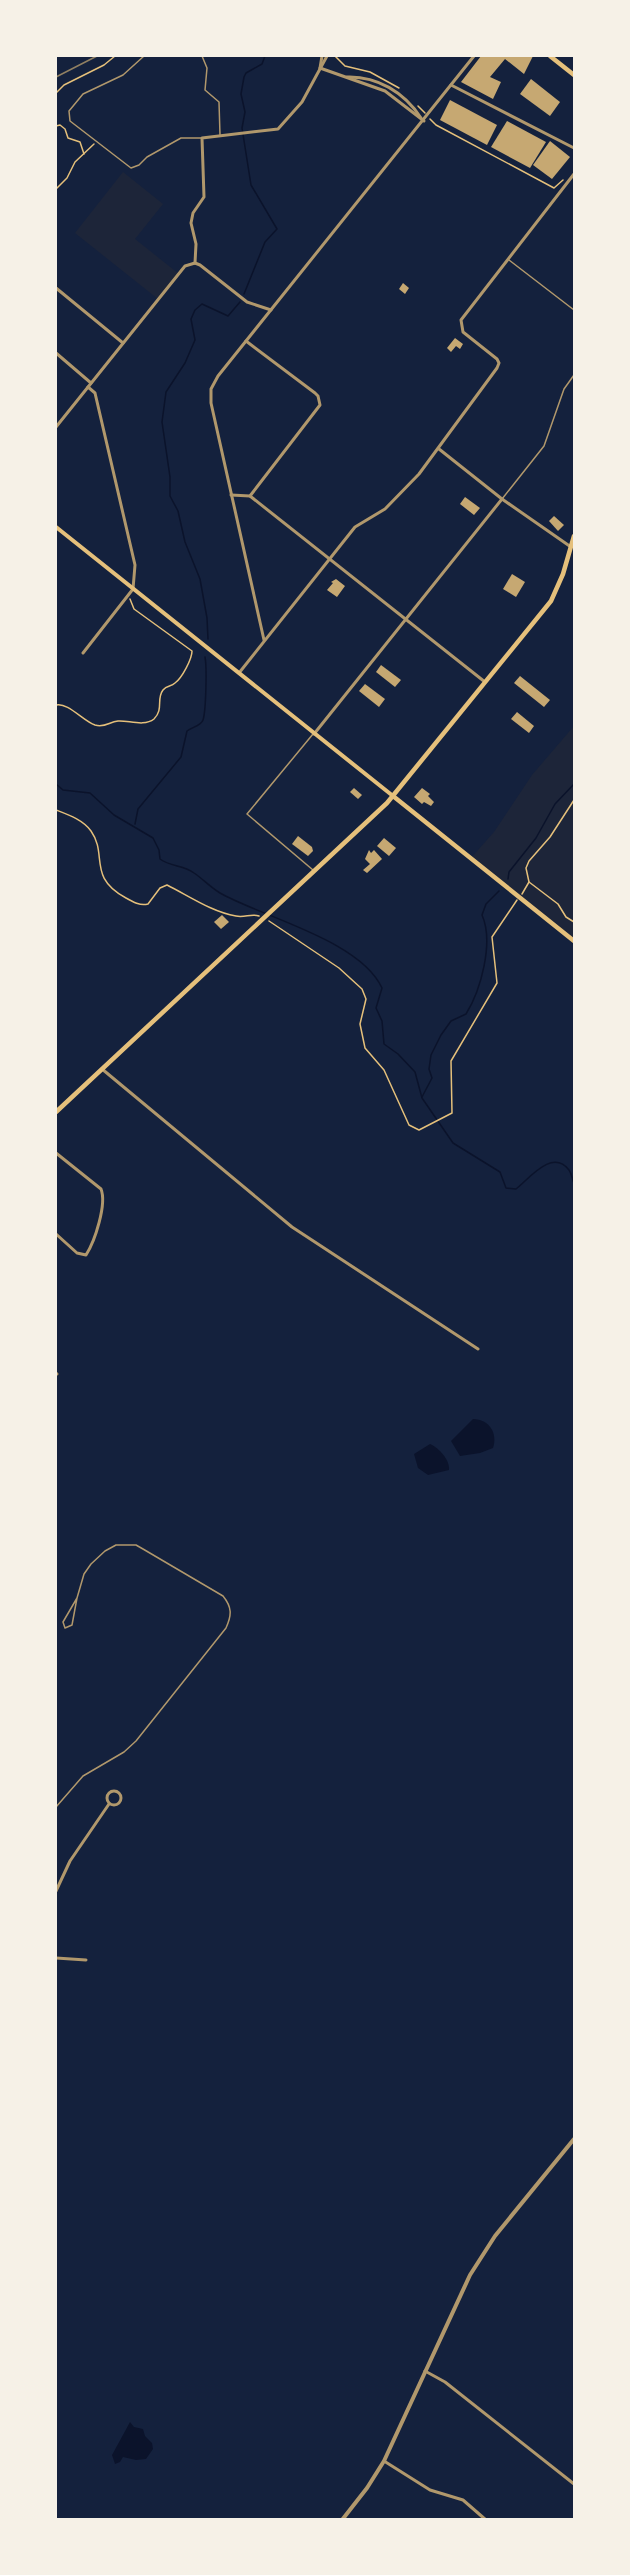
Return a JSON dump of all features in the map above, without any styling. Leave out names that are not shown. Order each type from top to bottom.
[{"type":"main road","points":[[550,56],[574,75]]},
{"type":"main road","points":[[56,527],[238,675],[574,941]]},
{"type":"main road","points":[[56,1112],[393,796],[551,601],[561,580],[574,537]]},
{"type":"street","points":[[320,68],[322,56]]},
{"type":"street","points":[[195,263],[196,243],[191,223],[193,213],[204,197],[202,138],[278,129],[302,102],[327,56]]},
{"type":"street","points":[[264,640],[210,396],[214,382],[474,56]]},
{"type":"street","points":[[320,68],[385,91],[424,121]]},
{"type":"street","points":[[345,78],[368,77],[378,81],[402,97],[424,121]]},
{"type":"street","points":[[452,85],[574,148]]},
{"type":"street","points":[[238,675],[355,527],[394,500],[439,449],[499,363],[463,332],[460,324],[463,317],[574,174]]},
{"type":"street","points":[[56,427],[185,266],[195,263],[200,265],[247,302],[270,310]]},
{"type":"street","points":[[56,288],[123,343]]},
{"type":"street","points":[[246,341],[315,393],[320,401],[318,409],[250,496]]},
{"type":"street","points":[[56,353],[95,393],[135,565],[133,589],[83,652]]},
{"type":"street","points":[[439,449],[502,499],[571,547]]},
{"type":"street","points":[[231,495],[250,496],[485,682]]},
{"type":"street","points":[[313,734],[407,620],[502,499]]},
{"type":"street","points":[[102,1069],[292,1227],[478,1349]]},
{"type":"street","points":[[56,1153],[101,1189],[104,1206],[86,1255],[77,1253],[56,1234]]},
{"type":"street","points":[[113,1791],[118,1792],[121,1797],[120,1803],[115,1806],[110,1804],[106,1799],[108,1794],[113,1791]]},
{"type":"street","points":[[56,1891],[70,1861],[110,1804]]},
{"type":"street","points":[[56,1958],[86,1960]]},
{"type":"street","points":[[342,2520],[367,2488],[384,2461],[451,2312],[481,2256],[574,2139]]},
{"type":"street","points":[[424,2371],[445,2382],[574,2484]]},
{"type":"street","points":[[384,2461],[430,2490],[463,2500],[486,2520]]},
{"type":"lane","points":[[144,56],[123,75],[83,94],[69,111],[70,121],[131,168],[135,168],[147,157],[181,138],[202,138]]},
{"type":"lane","points":[[202,56],[207,68],[205,90],[219,102],[220,136]]},
{"type":"lane","points":[[508,260],[574,310]]},
{"type":"lane","points":[[502,499],[544,446],[564,389],[574,375]]},
{"type":"lane","points":[[313,734],[247,814],[314,871]]},
{"type":"lane","points":[[56,1807],[83,1776],[124,1752],[136,1741],[226,1628],[231,1612],[229,1604],[216,1592],[136,1545],[116,1545],[98,1557],[84,1574],[72,1624],[65,1629],[63,1622],[77,1598]]},
{"type":"path","points":[[56,93],[64,85],[104,65],[115,56]]},
{"type":"path","points":[[420,107],[436,125],[554,188],[564,180],[569,181]]},
{"type":"path","points":[[56,126],[60,124],[68,138],[81,142],[84,154]]},
{"type":"path","points":[[56,189],[67,178],[75,162],[96,141]]},
{"type":"path","points":[[56,705],[63,704],[93,724],[101,726],[117,722],[150,721],[160,710],[161,692],[176,682],[191,657],[192,651],[134,609],[128,595]]},
{"type":"path","points":[[574,800],[526,868],[529,882],[558,904],[566,917],[574,922]]},
{"type":"path","points":[[56,810],[78,819],[90,829],[97,843],[99,863],[104,878],[123,897],[145,905],[154,899],[163,886],[167,885],[218,911],[236,916],[256,914],[276,925],[351,977],[362,989],[366,999],[360,1024],[364,1048],[384,1070],[409,1125],[419,1130],[446,1118],[453,1110],[451,1061],[497,983],[493,933],[529,882]]},
{"type":"shaded area","points":[[123,172],[163,204],[135,239],[179,274],[158,299],[75,233]]},
{"type":"shaded area","points":[[574,726],[574,941],[470,859],[494,832],[532,775]]},
{"type":"shaded area","points":[[473,1419],[484,1421],[491,1428],[494,1437],[493,1448],[460,1456],[451,1441]]},
{"type":"shaded area","points":[[430,1444],[443,1455],[448,1462],[449,1470],[428,1475],[418,1468],[414,1454]]},
{"type":"shaded area","points":[[130,2422],[134,2427],[143,2429],[153,2449],[146,2459],[136,2460],[123,2457],[115,2464],[112,2455]]},
{"type":"building","points":[[481,56],[533,56],[524,74],[505,59],[490,77],[501,82],[493,99],[461,82]]},
{"type":"building","points":[[531,79],[560,102],[550,116],[520,94]]},
{"type":"building","points":[[450,100],[497,125],[487,145],[440,120]]},
{"type":"building","points":[[507,121],[546,142],[530,168],[491,147]]},
{"type":"building","points":[[550,141],[570,157],[552,179],[533,165]]},
{"type":"building","points":[[403,283],[409,288],[405,294],[399,289]]},
{"type":"building","points":[[455,338],[463,344],[460,349],[456,346],[451,352],[447,348]]},
{"type":"building","points":[[465,497],[480,508],[474,515],[460,504]]},
{"type":"building","points":[[554,516],[564,525],[558,531],[549,521]]},
{"type":"building","points":[[512,574],[525,582],[516,597],[503,589]]},
{"type":"building","points":[[336,579],[345,586],[337,597],[327,590],[333,583],[331,582]]},
{"type":"building","points":[[381,665],[401,680],[395,687],[376,672]]},
{"type":"building","points":[[520,676],[550,700],[544,707],[514,683]]},
{"type":"building","points":[[365,684],[385,699],[379,707],[359,691]]},
{"type":"building","points":[[517,712],[534,726],[529,733],[511,719]]},
{"type":"building","points":[[354,788],[362,795],[358,799],[350,792]]},
{"type":"building","points":[[422,788],[430,794],[428,796],[434,802],[431,806],[424,802],[422,804],[414,797]]},
{"type":"building","points":[[298,836],[312,847],[313,851],[308,856],[292,844]]},
{"type":"building","points":[[384,838],[396,848],[389,856],[377,846]]},
{"type":"building","points":[[369,850],[371,853],[374,850],[382,859],[367,873],[363,870],[370,864],[365,859]]},
{"type":"building","points":[[222,915],[229,922],[221,929],[214,922]]},
{"type":"waterway","points":[[244,294],[265,242],[277,229],[251,185],[242,128],[245,112],[241,94],[244,77],[246,73],[262,64],[265,56]]},
{"type":"waterway","points":[[208,639],[200,579],[185,542],[178,511],[170,496],[170,477],[162,422],[166,392],[185,363],[195,340],[191,319],[195,310],[202,304],[228,316],[240,302]]},
{"type":"waterway","points":[[135,824],[138,809],[181,757],[187,731],[203,720],[206,689],[205,657]]},
{"type":"waterway","points":[[56,784],[63,790],[90,793],[114,815],[153,838],[159,850],[160,859],[164,862],[190,870],[216,891],[332,943],[353,956],[370,971],[382,988],[376,1008],[382,1021],[384,1044],[398,1054],[415,1072],[422,1098],[453,1143],[500,1172],[506,1188],[516,1189],[541,1168],[555,1162],[569,1170],[574,1183]]},
{"type":"waterway","points":[[508,879],[509,872],[536,838],[555,804],[574,784]]},
{"type":"waterway","points":[[422,1097],[432,1078],[429,1069],[431,1055],[441,1035],[451,1021],[466,1014],[477,992],[484,966],[487,938],[482,915],[486,904],[499,891]]},
{"type":"railway","points":[[56,77],[97,56]]}]
